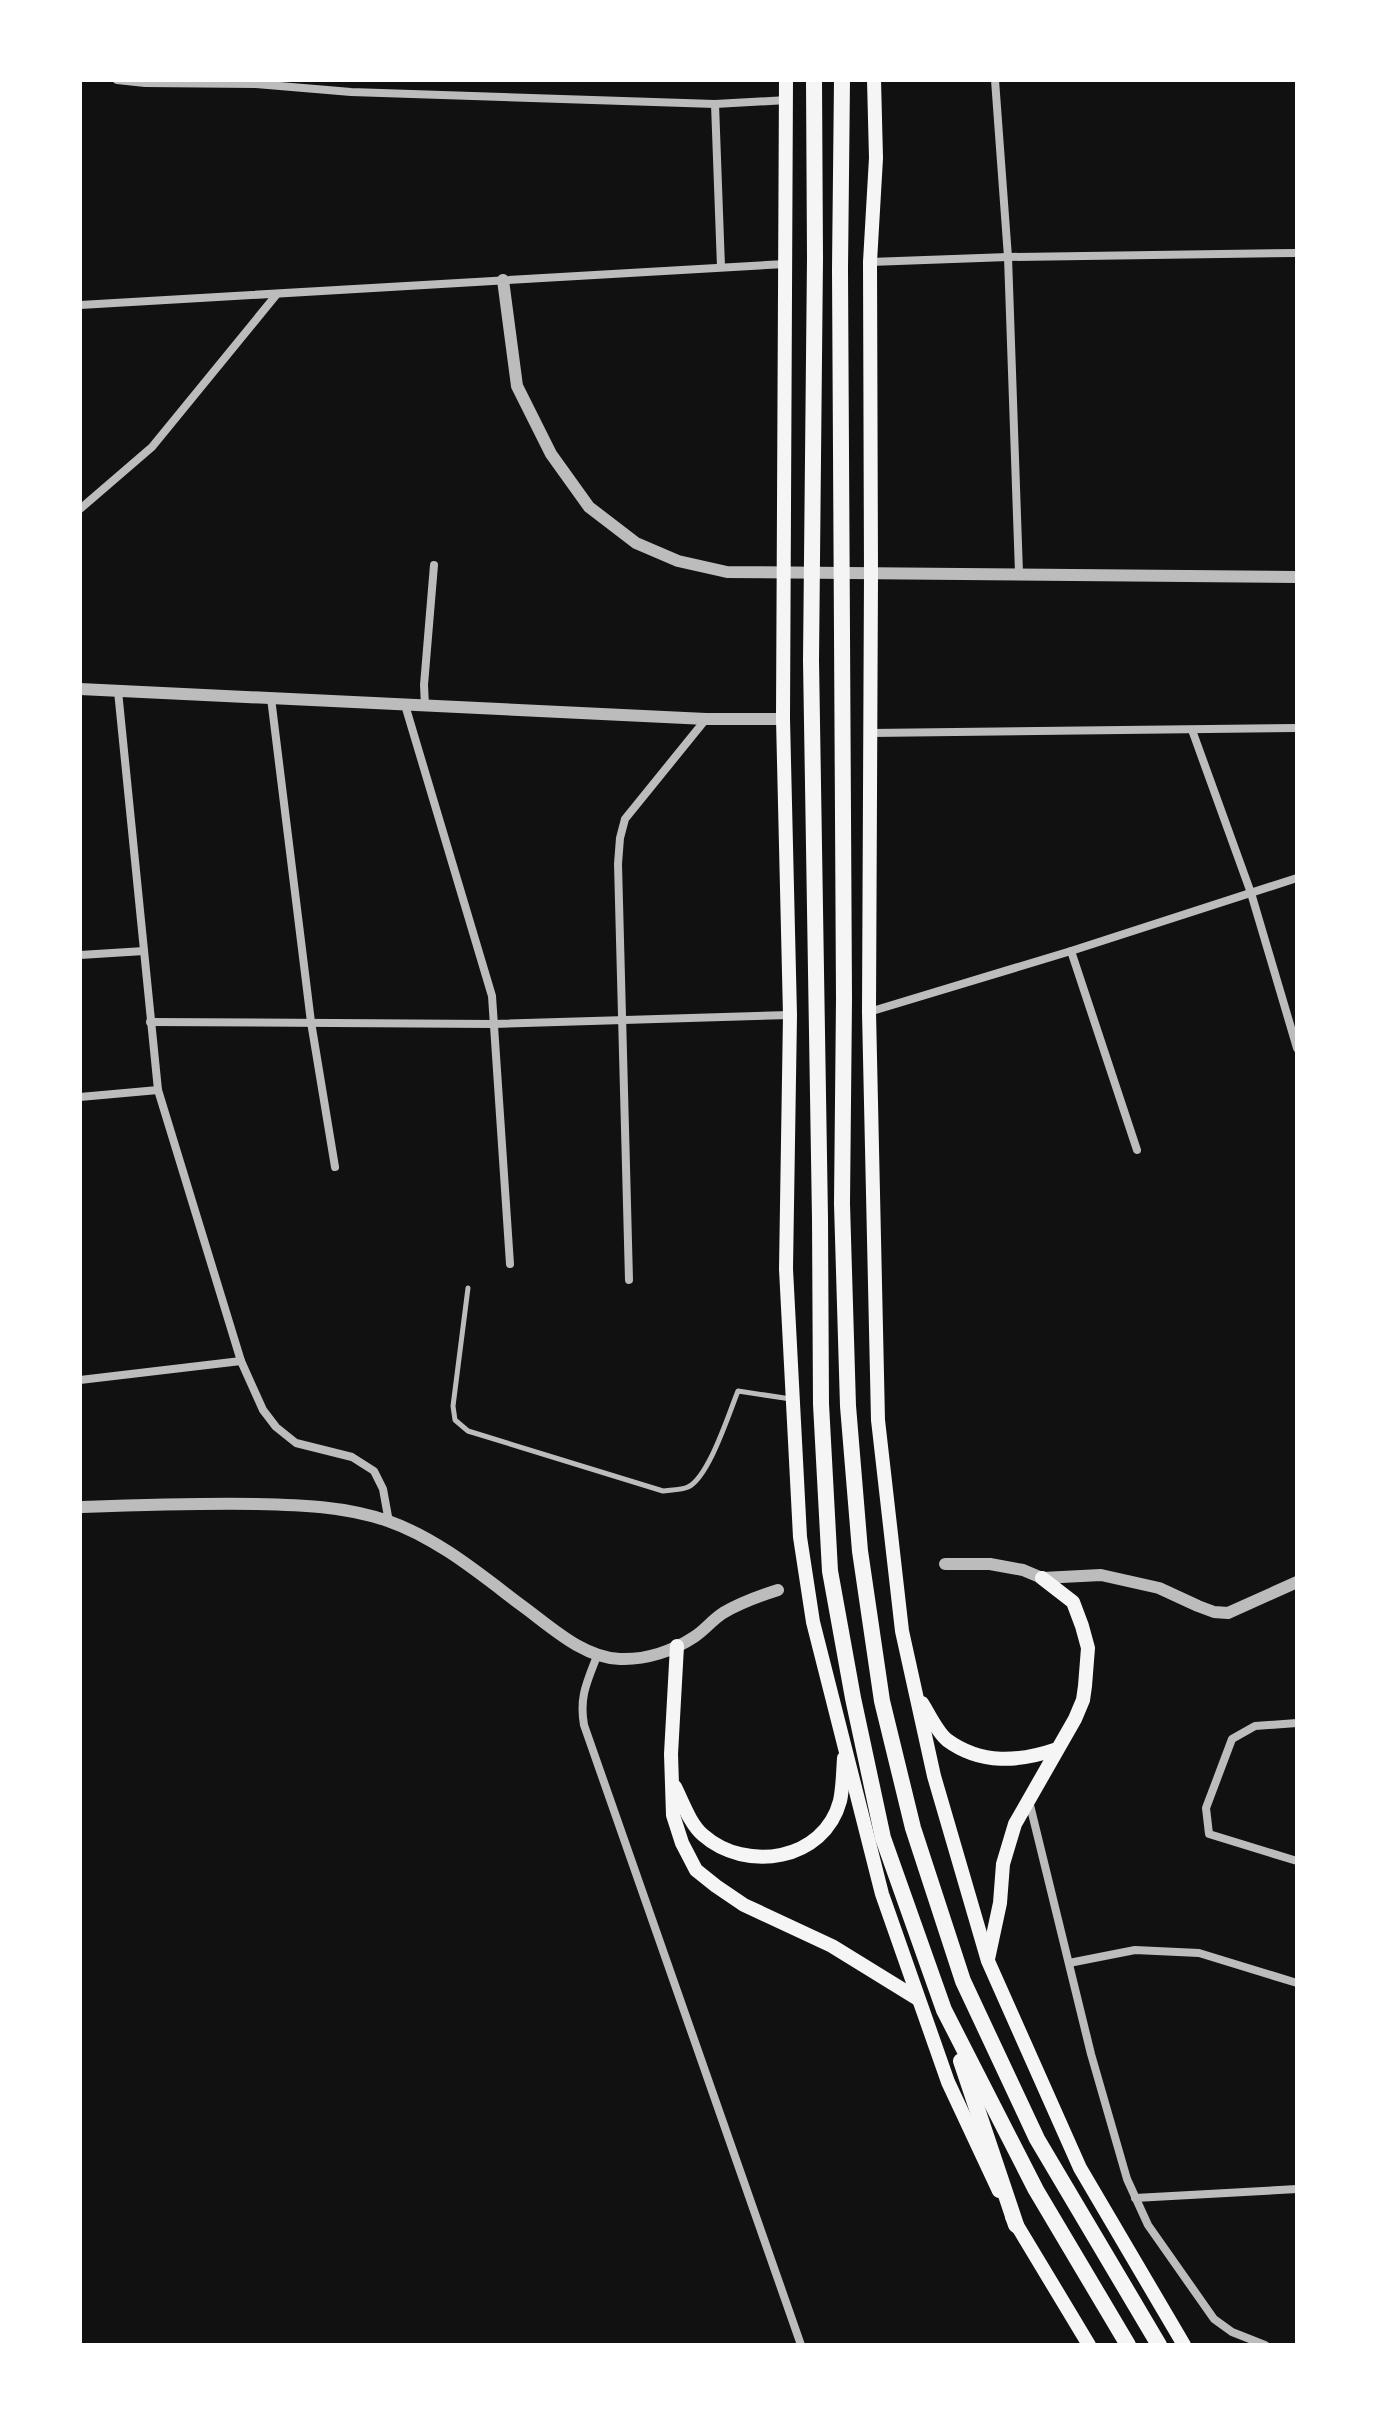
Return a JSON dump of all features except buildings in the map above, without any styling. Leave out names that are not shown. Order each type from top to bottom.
[{"type":"highway","points":[[814,80],[811,660],[821,1404],[830,1571],[883,1838],[1016,2225]]},
{"type":"highway","points":[[842,80],[842,1204],[848,1406],[860,1551],[882,1701],[913,1828],[963,1981],[1037,2139],[1159,2345]]},
{"type":"highway","points":[[944,2010],[1036,2190],[1128,2345]]},
{"type":"main road","points":[[786,80],[783,719],[790,1015],[786,1269],[800,1537],[810,1608],[882,1894],[918,1999],[974,2142],[1016,2225],[1089,2345]]},
{"type":"main road","points":[[874,80],[876,158],[870,262],[869,1012],[878,1420],[902,1631],[934,1776],[988,1961],[1080,2168],[1184,2345]]},
{"type":"main road","points":[[988,1961],[1000,1903],[1003,1864],[1015,1824],[1083,1700],[1088,1648],[1082,1626],[1073,1602],[1042,1578]]},
{"type":"main road","points":[[677,1646],[671,1780],[673,1815],[682,1843],[696,1870],[744,1905],[832,1946],[918,1999]]},
{"type":"main road","points":[[916,1695],[945,1738],[967,1750],[1009,1760],[1032,1758],[1057,1749]]},
{"type":"main road","points":[[671,1780],[701,1834],[721,1848],[743,1857],[772,1858],[811,1842],[825,1829],[839,1803],[845,1749]]},
{"type":"street","points":[[117,80],[145,83],[256,82],[351,92],[715,104],[787,100]]},
{"type":"street","points":[[351,92],[352,80]]},
{"type":"street","points":[[995,80],[1008,257],[1019,573]]},
{"type":"street","points":[[715,104],[721,267]]},
{"type":"street","points":[[870,262],[1297,253]]},
{"type":"street","points":[[80,305],[785,264]]},
{"type":"street","points":[[503,280],[517,386],[551,454],[589,507],[636,543],[678,561],[727,572],[1297,577]]},
{"type":"street","points":[[80,509],[152,447],[277,294]]},
{"type":"street","points":[[425,706],[434,565]]},
{"type":"street","points":[[80,689],[706,719],[783,719]]},
{"type":"street","points":[[118,691],[158,1090],[241,1361],[263,1410],[276,1427],[296,1443],[352,1457],[374,1471],[383,1489],[389,1522]]},
{"type":"street","points":[[271,698],[311,1022],[335,1167]]},
{"type":"street","points":[[405,705],[492,996],[510,1264]]},
{"type":"street","points":[[629,1280],[618,864],[620,838],[625,819],[706,719]]},
{"type":"street","points":[[871,733],[1297,728]]},
{"type":"street","points":[[1192,730],[1251,893],[1297,1048]]},
{"type":"street","points":[[869,1012],[1297,878]]},
{"type":"street","points":[[80,955],[144,951]]},
{"type":"street","points":[[1071,951],[1137,1150]]},
{"type":"street","points":[[150,1022],[494,1024],[790,1015]]},
{"type":"street","points":[[80,1097],[158,1090]]},
{"type":"street","points":[[80,1380],[241,1361]]},
{"type":"street","points":[[80,1507],[212,1503],[318,1505],[350,1511],[389,1522],[426,1539],[597,1656],[621,1659],[653,1656],[677,1646],[696,1636],[721,1614],[748,1600],[778,1590]]},
{"type":"street","points":[[945,1564],[990,1564],[1023,1570],[1042,1578],[1101,1575],[1159,1588],[1214,1612],[1228,1613],[1297,1582]]},
{"type":"street","points":[[597,1656],[583,1692],[581,1707],[584,1725],[801,2345]]},
{"type":"street","points":[[1297,1723],[1255,1726],[1232,1739],[1206,1808],[1209,1834],[1297,1861]]},
{"type":"street","points":[[1029,1800],[1091,2054],[1135,2198],[1148,2225],[1214,2319],[1232,2332],[1265,2345]]},
{"type":"street","points":[[1069,1963],[1135,1950],[1199,1953],[1297,1983]]},
{"type":"street","points":[[1135,2198],[1297,2189]]},
{"type":"lane","points":[[468,1288],[453,1406],[455,1420],[468,1431],[663,1491],[689,1487],[703,1472],[718,1444],[738,1391],[793,1399]]}]
